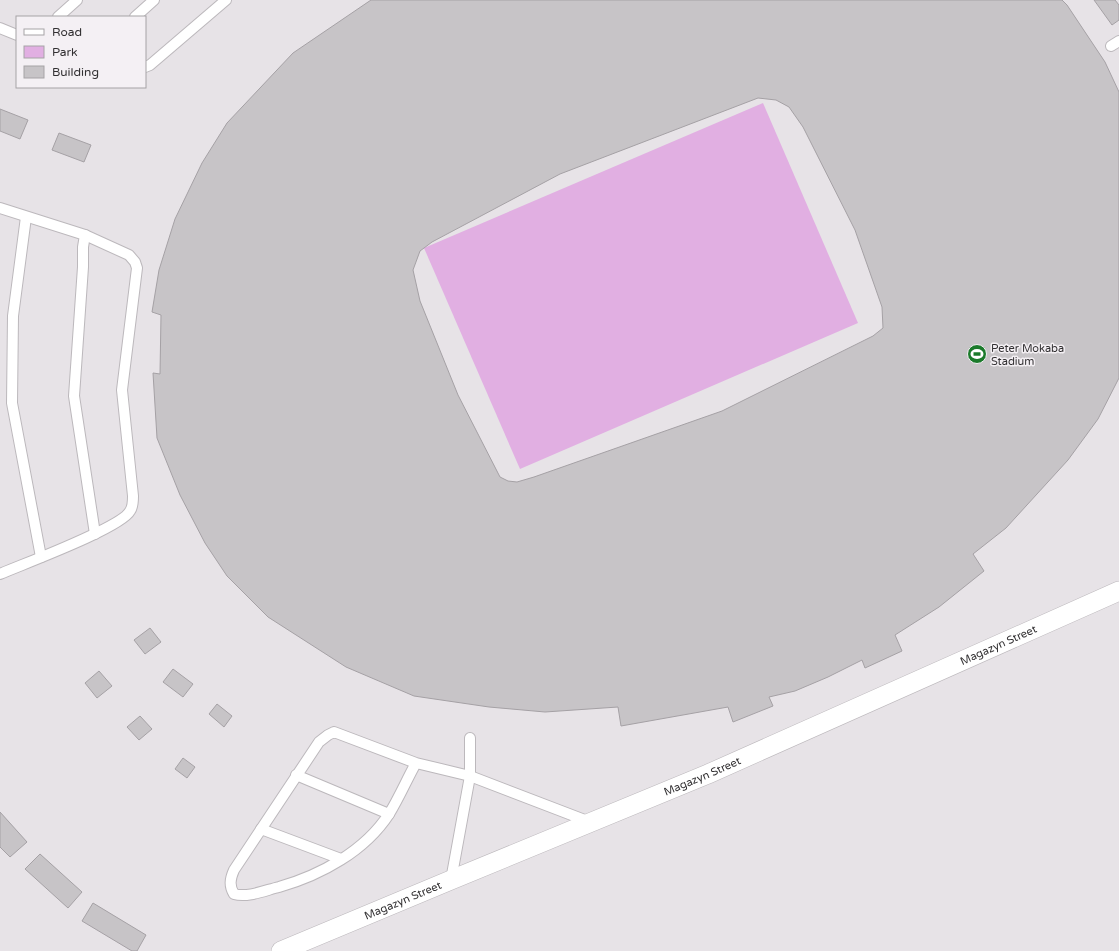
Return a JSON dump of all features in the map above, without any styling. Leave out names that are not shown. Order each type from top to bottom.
[{"type":"street","name":"Magazyn Street","points":[[281,951],[708,774],[1119,591]]},
{"type":"lane","points":[[59,16],[77,0]]},
{"type":"lane","points":[[136,16],[154,0]]},
{"type":"lane","points":[[146,67],[150,65],[226,0]]},
{"type":"lane","points":[[0,28],[16,34]]},
{"type":"lane","points":[[0,208],[85,235],[129,255],[135,262],[137,268],[122,390],[133,496],[131,511],[123,518],[95,534],[0,574]]},
{"type":"lane","points":[[26,216],[12,316],[12,403],[41,556]]},
{"type":"lane","points":[[85,235],[74,396],[95,534]]},
{"type":"lane","points":[[416,762],[389,814],[367,841],[341,859],[299,881],[240,896],[234,894],[231,890],[231,876],[296,775],[319,742],[334,732],[416,762],[470,776],[590,822]]},
{"type":"lane","points":[[451,880],[470,776],[470,738]]},
{"type":"lane","points":[[296,775],[389,814]]},
{"type":"lane","points":[[261,829],[341,859]]},
{"type":"green space","points":[[763,103],[858,323],[520,469],[424,248]]},
{"type":"building","name":"Peter Mokaba Stadium","points":[[371,0],[1062,0],[1067,5],[1105,62],[1119,92],[1119,378],[1098,419],[1068,460],[1006,528],[973,554],[984,571],[939,607],[895,635],[902,651],[865,668],[862,660],[795,691],[769,697],[773,706],[733,722],[728,707],[621,726],[618,707],[545,712],[489,707],[414,696],[346,667],[268,617],[227,576],[205,543],[180,495],[157,438],[153,373],[160,374],[161,315],[152,312],[159,270],[175,219],[202,163],[227,123],[293,53]],"holes":[[[758,98],[776,100],[789,107],[803,127],[855,230],[882,307],[883,328],[873,336],[722,411],[534,477],[517,482],[508,481],[500,477],[458,395],[420,301],[413,270],[420,251],[432,242],[560,174]]]},
{"type":"building","points":[[1094,0],[1115,0],[1119,5],[1119,20],[1112,25]]},
{"type":"building","points":[[0,109],[28,120],[20,139],[0,131]]},
{"type":"building","points":[[59,133],[91,145],[84,162],[52,150]]},
{"type":"building","points":[[150,628],[161,642],[145,654],[134,640]]},
{"type":"building","points":[[173,669],[193,684],[183,697],[163,682]]},
{"type":"building","points":[[99,671],[112,686],[97,698],[85,683]]},
{"type":"building","points":[[217,704],[232,716],[224,727],[209,714]]},
{"type":"building","points":[[140,716],[152,729],[139,740],[127,727]]},
{"type":"building","points":[[183,758],[195,767],[187,778],[175,769]]},
{"type":"building","points":[[0,812],[27,842],[10,857],[0,847]]},
{"type":"building","points":[[40,854],[82,892],[68,908],[25,869]]},
{"type":"building","points":[[93,903],[146,935],[137,951],[132,951],[82,921]]},
{"type":"place","name":"Peter Mokaba Stadium","points":[[977,354]]}]
